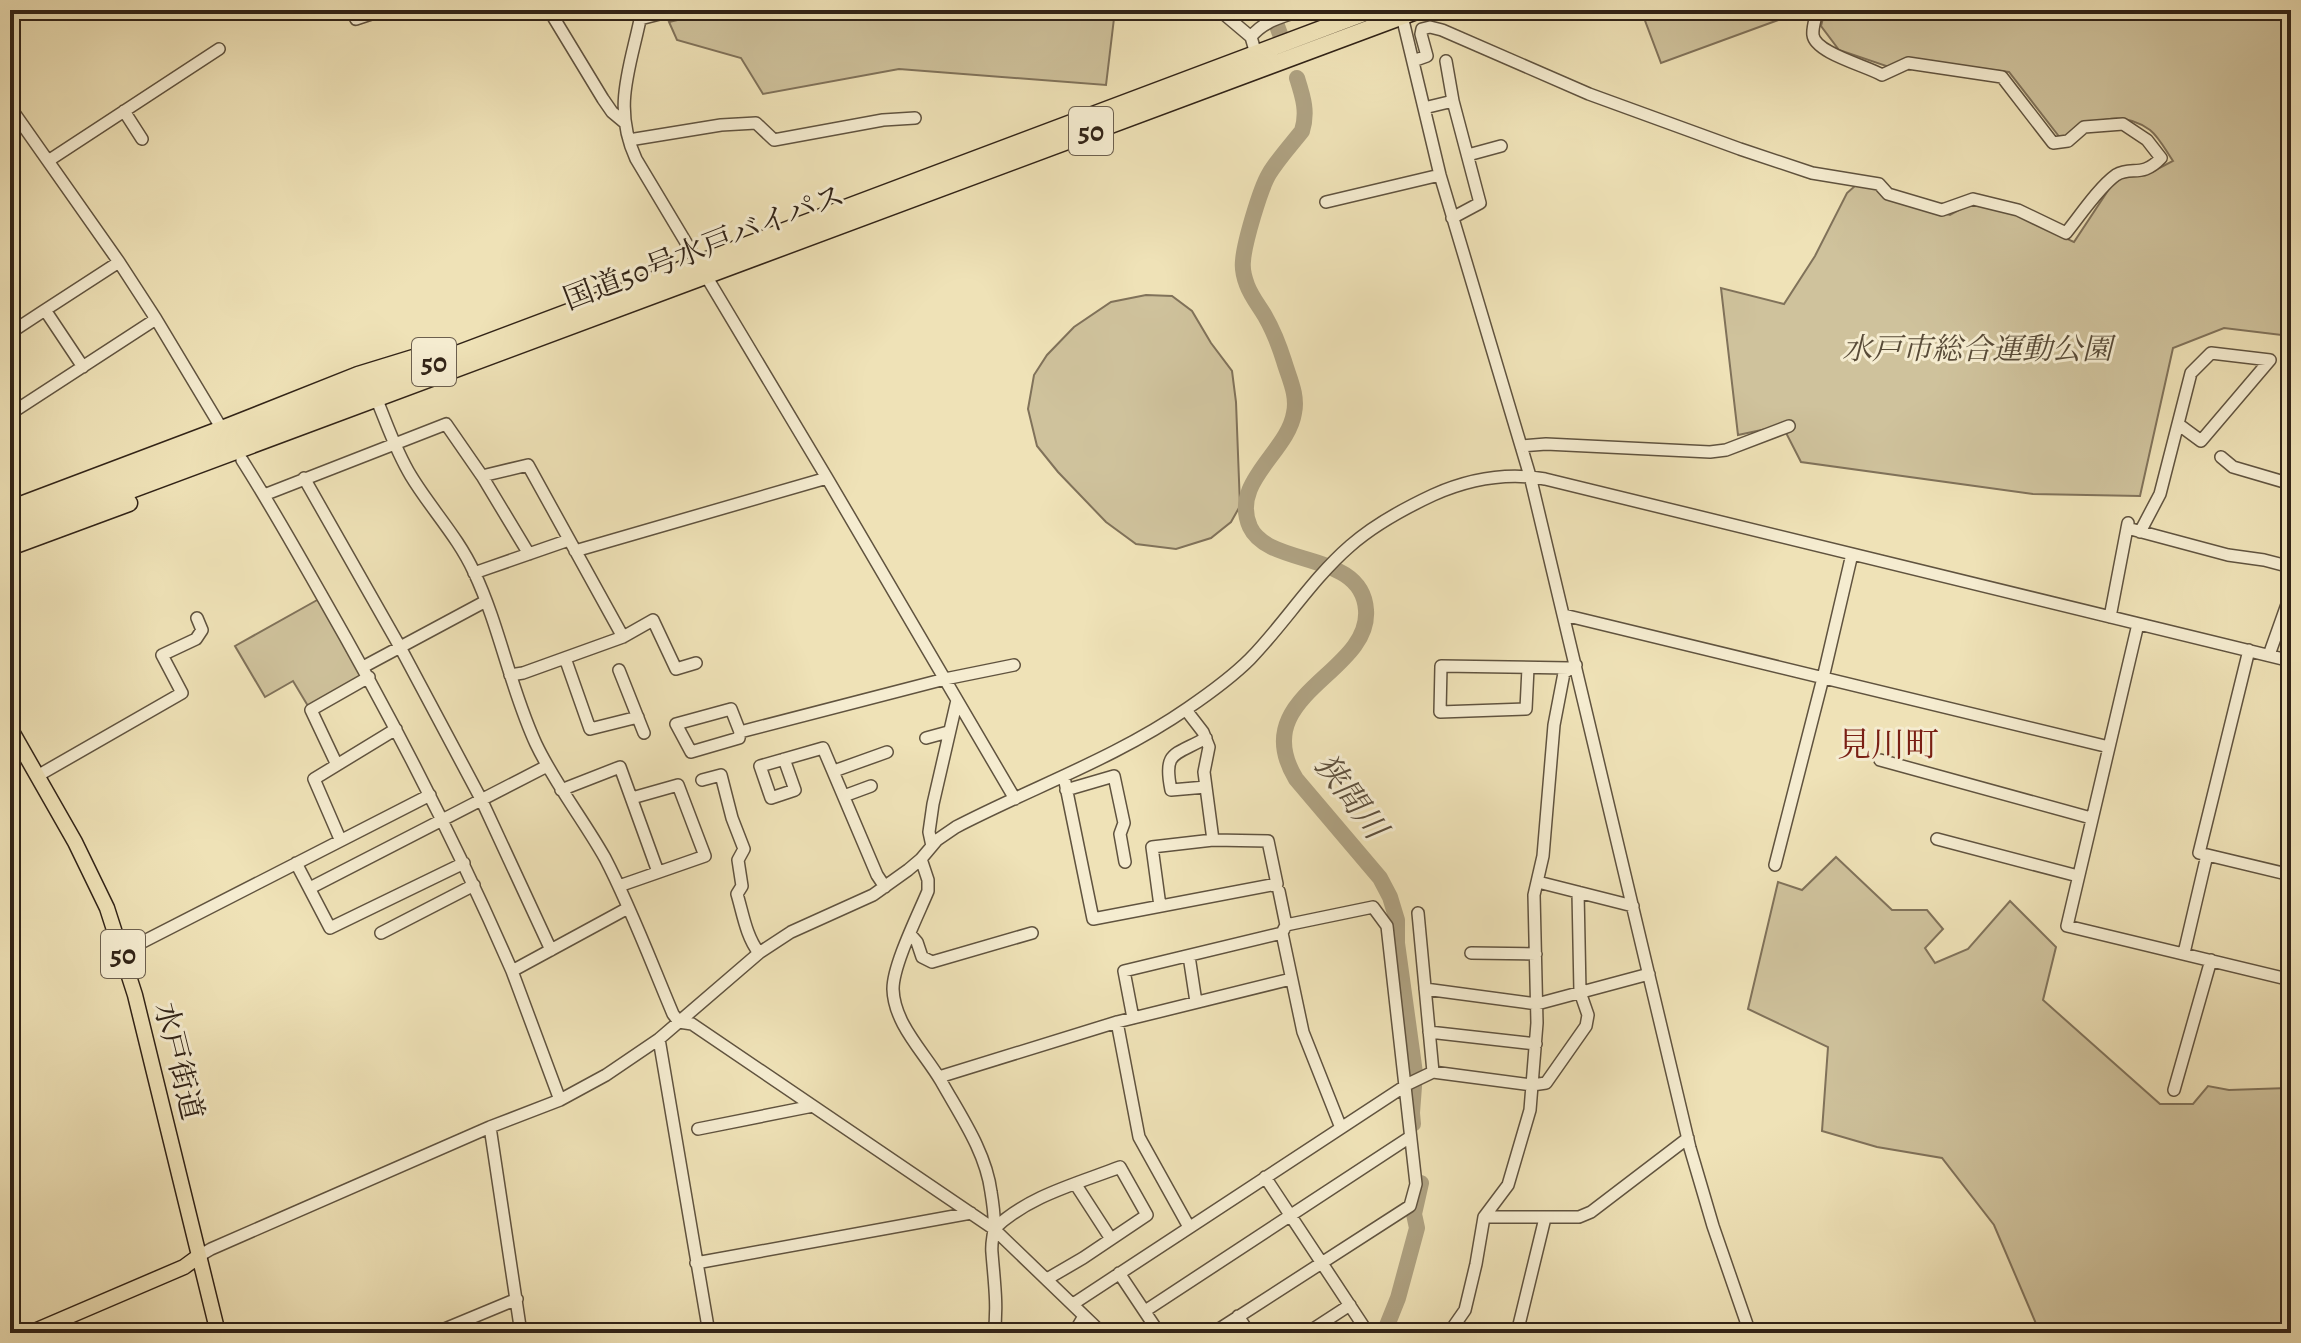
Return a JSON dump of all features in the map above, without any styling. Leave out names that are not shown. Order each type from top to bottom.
[{"type":"highway","name":"国道50号水戸バイパス","points":[[10,535],[369,387],[454,345],[497,338],[702,270],[1372,10]]},
{"type":"highway","name":"国道50号水戸バイパス","points":[[10,522],[369,387],[702,270],[1401,13],[1419,10]]},
{"type":"highway","points":[[10,509],[222,429],[369,387]]},
{"type":"highway","points":[[10,547],[359,416],[369,387]]},
{"type":"main road","name":"水戸街道","points":[[11,733],[39,775],[92,875],[123,952],[218,1333]]},
{"type":"main road","points":[[30,1333],[178,1270],[199,1256]]},
{"type":"street","points":[[351,10],[356,19],[383,10]]},
{"type":"street","points":[[549,10],[603,99],[624,122]]},
{"type":"street","points":[[675,10],[641,14],[624,94],[624,122],[636,159],[1015,799]]},
{"type":"street","points":[[1219,10],[1251,37],[1256,54]]},
{"type":"street","points":[[1251,37],[1267,16],[1303,10]]},
{"type":"street","points":[[1413,61],[1427,56],[1422,29],[1442,30],[1589,94],[1797,168],[1879,184],[1888,194],[1942,210],[1973,199],[2018,210],[2066,233],[2118,173],[2150,169],[2161,158],[2147,140],[2123,124],[2084,127],[2068,141],[2053,143],[2002,77],[1908,63],[1882,75],[1868,66],[1827,51],[1815,40],[1817,10]]},
{"type":"street","points":[[1401,13],[1440,175],[1530,476],[1564,615],[1572,667],[1688,1138],[1713,1226],[1750,1333]]},
{"type":"street","points":[[48,161],[219,49]]},
{"type":"street","points":[[1446,61],[1453,101],[1480,203],[1452,218]]},
{"type":"street","points":[[1424,108],[1453,101]]},
{"type":"street","points":[[10,107],[119,262],[222,429]]},
{"type":"street","points":[[124,111],[142,139]]},
{"type":"street","points":[[629,140],[721,125],[756,123],[774,140],[883,120],[915,118]]},
{"type":"street","points":[[1468,155],[1501,146]]},
{"type":"street","points":[[1326,202],[1440,175]]},
{"type":"street","points":[[10,333],[119,262]]},
{"type":"street","points":[[45,310],[83,367]]},
{"type":"street","points":[[10,414],[156,319]]},
{"type":"street","points":[[2140,532],[2160,494],[2191,373],[2211,353],[2270,360],[2201,441],[2178,424]]},
{"type":"street","points":[[369,387],[412,477],[453,534],[474,573],[535,741],[619,886],[679,1022],[692,1024],[994,1229],[1102,1333]]},
{"type":"street","points":[[264,495],[446,424],[529,554]]},
{"type":"street","points":[[1521,446],[1546,444],[1710,452],[1726,450],[1789,426]]},
{"type":"street","points":[[2221,457],[2233,467],[2291,484]]},
{"type":"street","points":[[242,460],[366,672],[443,820],[512,971],[560,1100]]},
{"type":"street","points":[[482,476],[528,465],[623,637]]},
{"type":"street","points":[[199,1256],[332,1194],[560,1100],[606,1075],[659,1039],[759,953],[791,932],[856,904],[885,887],[956,827],[1064,777],[1186,710],[1250,658],[1347,548],[1384,520],[1443,491],[1486,478],[1530,476],[2291,661]]},
{"type":"street","points":[[304,478],[400,647],[481,799],[551,950]]},
{"type":"street","points":[[474,573],[529,554],[572,546],[827,478]]},
{"type":"street","points":[[2110,617],[2127,526],[2228,555],[2291,567]]},
{"type":"street","points":[[1775,865],[1852,554]]},
{"type":"street","points":[[2269,655],[2291,593]]},
{"type":"street","points":[[337,765],[311,710],[400,647],[486,601]]},
{"type":"street","points":[[1564,615],[2109,747]]},
{"type":"street","points":[[39,775],[182,693],[162,655],[196,639],[202,630],[197,618]]},
{"type":"street","points":[[510,675],[623,637],[653,620],[676,669],[696,663]]},
{"type":"street","points":[[2138,624],[2067,926],[2291,980]]},
{"type":"street","points":[[2249,650],[2199,853],[2291,875]]},
{"type":"street","points":[[565,658],[590,729],[638,717]]},
{"type":"street","points":[[740,732],[945,679],[1014,665]]},
{"type":"street","points":[[1528,668],[1526,709],[1440,712],[1441,666],[1572,667]]},
{"type":"street","points":[[1449,1333],[1465,1310],[1484,1217],[1508,1185],[1530,1110],[1537,1004],[1534,895],[1543,856],[1554,725],[1564,673],[1572,667]]},
{"type":"street","points":[[619,670],[644,733]]},
{"type":"street","points":[[932,846],[929,832],[931,818],[957,700]]},
{"type":"street","points":[[731,709],[740,732],[739,738],[691,752],[676,724],[731,709]]},
{"type":"street","points":[[1186,710],[1209,747],[1204,772],[1213,840]]},
{"type":"street","points":[[340,839],[314,779],[396,729]]},
{"type":"street","points":[[926,738],[948,732]]},
{"type":"street","points":[[1206,738],[1170,759],[1166,767],[1171,790],[1206,787]]},
{"type":"street","points":[[784,759],[823,748],[877,875],[885,887]]},
{"type":"street","points":[[834,771],[887,752]]},
{"type":"street","points":[[1880,760],[2091,818]]},
{"type":"street","points":[[310,888],[547,766]]},
{"type":"street","points":[[561,790],[620,767],[658,872]]},
{"type":"street","points":[[702,780],[721,775],[744,849],[738,860],[742,886],[737,894],[746,928],[759,953]]},
{"type":"street","points":[[1066,790],[1114,776],[1124,823],[1120,834],[1125,862]]},
{"type":"street","points":[[1064,777],[1093,919],[1277,884],[1268,841],[1213,840],[1152,847],[1160,906]]},
{"type":"street","points":[[619,886],[705,856],[678,785],[632,798]]},
{"type":"street","points":[[844,796],[871,786]]},
{"type":"street","points":[[123,952],[430,795]]},
{"type":"street","points":[[1937,839],[2078,876]]},
{"type":"street","points":[[2184,953],[2207,855]]},
{"type":"street","points":[[921,859],[928,891],[898,963],[893,990],[902,1019],[939,1077],[983,1162],[991,1189],[994,1333]]},
{"type":"street","points":[[296,863],[330,928],[464,863]]},
{"type":"street","points":[[1538,882],[1633,906]]},
{"type":"street","points":[[381,933],[474,885]]},
{"type":"street","points":[[1279,891],[1291,979],[1303,1032],[1341,1128]]},
{"type":"street","points":[[1073,1304],[1265,1177],[1429,1074],[1532,1085],[1546,1083],[1586,1026],[1588,1015],[1580,992],[1578,892]]},
{"type":"street","points":[[1133,1018],[1124,971],[1373,907],[1387,926],[1416,1184],[1410,1206],[1213,1333]]},
{"type":"street","points":[[512,971],[628,908]]},
{"type":"street","points":[[1418,913],[1429,1032],[1429,1074]]},
{"type":"street","points":[[910,934],[917,942],[922,957],[932,962],[1032,933]]},
{"type":"street","points":[[1471,953],[1536,954]]},
{"type":"street","points":[[1189,956],[1196,1002]]},
{"type":"street","points":[[2174,1090],[2211,960]]},
{"type":"street","points":[[1425,989],[1537,1004],[1649,974]]},
{"type":"street","points":[[939,1077],[1117,1022],[1291,979]]},
{"type":"street","points":[[1117,1022],[1139,1137],[1189,1227]]},
{"type":"street","points":[[1429,1032],[1536,1044]]},
{"type":"street","points":[[659,1039],[709,1333]]},
{"type":"street","points":[[698,1129],[813,1106]]},
{"type":"street","points":[[490,1127],[521,1333]]},
{"type":"street","points":[[1145,1311],[1410,1137]]},
{"type":"street","points":[[1484,1217],[1579,1217],[1591,1212],[1688,1138]]},
{"type":"street","points":[[994,1229],[1043,1195],[1120,1167],[1147,1215],[1047,1279]]},
{"type":"street","points":[[1265,1177],[1368,1333]]},
{"type":"street","points":[[1076,1185],[1111,1239]]},
{"type":"street","points":[[696,1263],[971,1213]]},
{"type":"street","points":[[1517,1333],[1545,1218]]},
{"type":"street","points":[[1119,1273],[1159,1333]]},
{"type":"street","points":[[435,1333],[517,1299]]},
{"type":"street","points":[[1307,1333],[1350,1305]]},
{"type":"street","points":[[1074,1333],[1084,1316]]},
{"type":"street","points":[[1238,1316],[1249,1333]]},
{"type":"green space","points":[[720,10],[1115,10],[1106,85],[899,69],[763,94],[741,58],[677,40],[669,22]]},
{"type":"green space","points":[[1641,10],[1802,10],[1803,11],[1661,63]]},
{"type":"green space","name":"水戸市総合運動公園","points":[[1825,10],[2291,10],[2291,336],[2224,328],[2173,348],[2140,496],[2033,494],[1801,462],[1781,423],[1738,435],[1721,288],[1784,304],[1815,256],[1847,193],[1856,185],[1876,187],[1888,198],[1950,215],[1972,205],[1990,205],[2074,242],[2113,183],[2127,174],[2148,174],[2173,161],[2150,130],[2127,119],[2094,123],[2061,139],[2009,72],[1909,60],[1892,68],[1839,50],[1821,26]]},
{"type":"green space","points":[[1146,295],[1172,296],[1192,311],[1232,371],[1236,402],[1240,506],[1231,522],[1211,538],[1176,549],[1136,544],[1106,522],[1037,446],[1028,409],[1034,375],[1047,355],[1074,327],[1111,302]]},
{"type":"green space","points":[[319,599],[362,677],[308,706],[293,681],[265,697],[235,646]]},
{"type":"green space","points":[[1836,857],[1892,910],[1927,910],[1943,929],[1925,948],[1935,963],[1968,949],[2010,901],[2056,947],[2043,1000],[2160,1104],[2193,1104],[2208,1086],[2229,1090],[2291,1088],[2291,1333],[2040,1333],[1994,1225],[1942,1158],[1877,1147],[1822,1131],[1828,1047],[1748,1009],[1778,882],[1802,890]]},
{"type":"waterway","name":"狭間川","points":[[1276,23],[1280,34]]},
{"type":"waterway","name":"狭間川","points":[[1297,78],[1305,111],[1302,131],[1265,181],[1249,230],[1243,264],[1249,289],[1280,349],[1295,406],[1290,427],[1254,481],[1246,511],[1250,527],[1260,540],[1276,549],[1333,568],[1349,577],[1361,591],[1366,610],[1362,632],[1350,652],[1297,705],[1286,726],[1285,750],[1296,779],[1380,878],[1390,897],[1397,920],[1397,943],[1415,1073],[1413,1124]]},
{"type":"waterway","name":"狭間川","points":[[1384,1333],[1398,1298],[1417,1228],[1414,1214],[1421,1183]]},
{"type":"district","name":"見川町","points":[[1888,744]]}]
